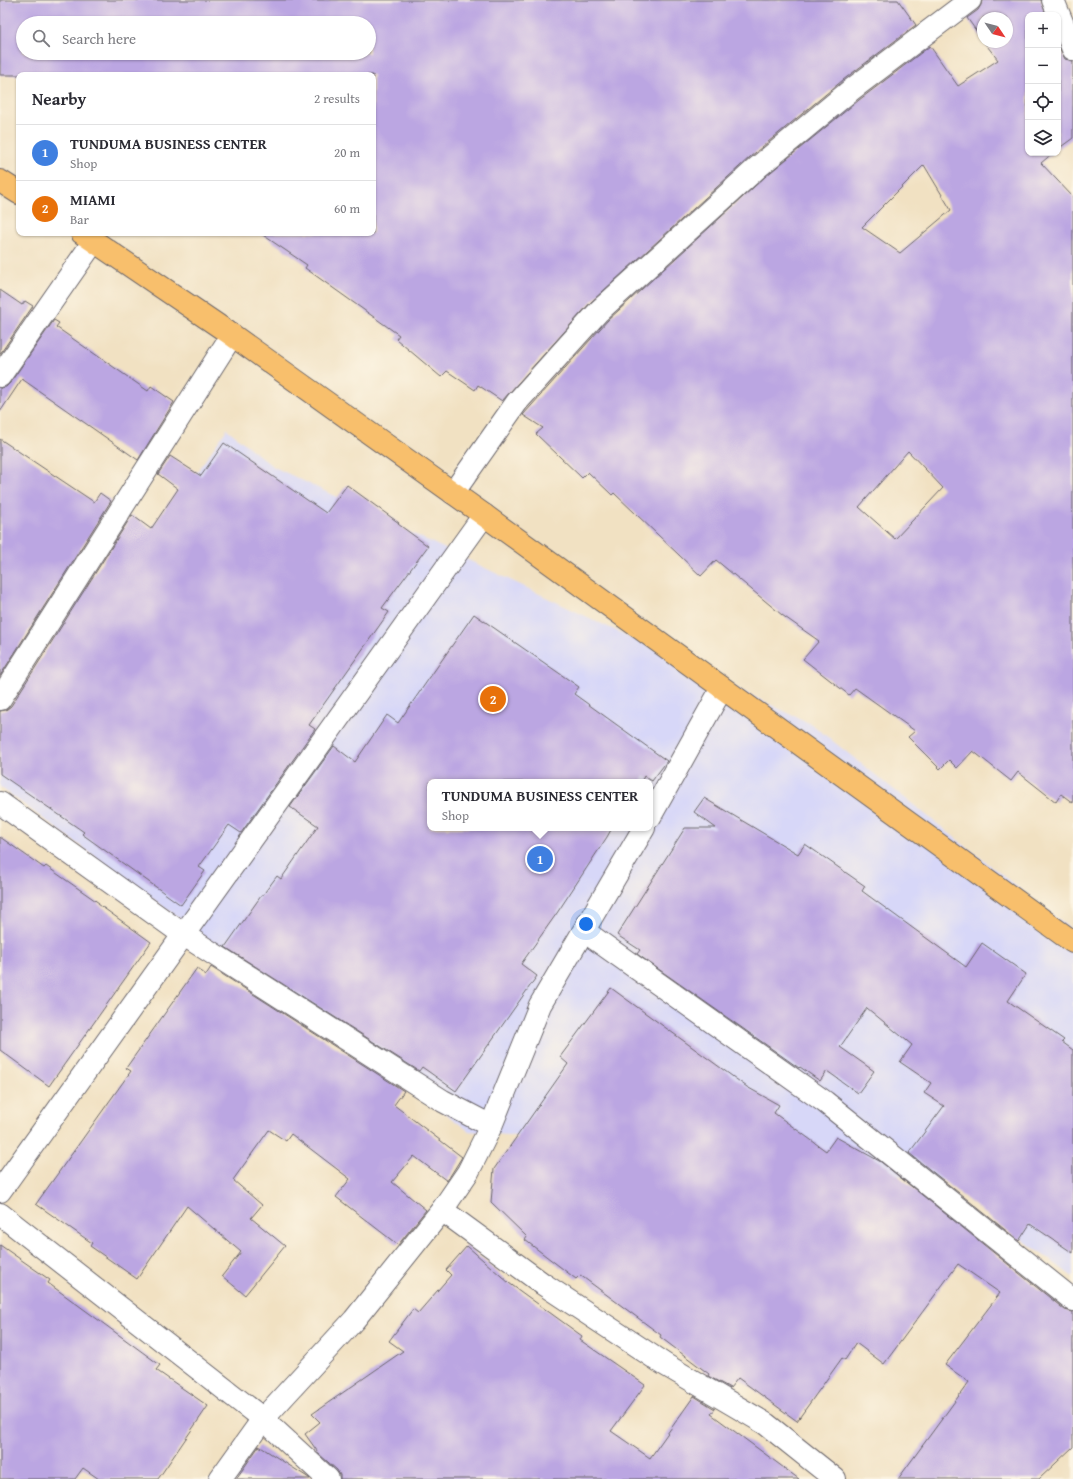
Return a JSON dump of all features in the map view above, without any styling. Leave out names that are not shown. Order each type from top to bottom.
[{"type":"highway","points":[[0,180],[16,191]]},
{"type":"highway","points":[[88,237],[232,335],[484,515],[1073,942]]},
{"type":"street","points":[[453,493],[517,402],[599,311],[758,167],[851,90],[970,0]]},
{"type":"street","points":[[1053,0],[1073,49]]},
{"type":"street","points":[[0,376],[88,237]]},
{"type":"street","points":[[0,699],[232,335]]},
{"type":"street","points":[[0,1191],[484,515]]},
{"type":"street","points":[[653,812],[722,688]]},
{"type":"street","points":[[0,803],[184,935],[443,1101],[491,1126]]},
{"type":"street","points":[[220,1479],[263,1419],[354,1320],[442,1210],[468,1172],[491,1126],[540,1005],[642,831]]},
{"type":"street","points":[[584,931],[825,1102],[1073,1300]]},
{"type":"street","points":[[442,1210],[543,1284],[658,1360],[766,1424],[835,1479]]},
{"type":"street","points":[[0,1214],[263,1419],[328,1479]]},
{"type":"shaded area","points":[[227,429],[272,466],[811,724],[1073,931],[1073,1277],[942,1180],[469,1131],[0,787],[0,752]]},
{"type":"building","points":[[0,0],[898,0],[916,25],[843,80],[750,157],[591,302],[502,401],[478,385],[475,390],[447,371],[441,377],[396,339],[399,335],[305,268],[307,265],[264,236],[376,236],[376,72],[16,72],[16,75],[0,75]]},
{"type":"building","points":[[982,0],[1041,0],[1045,12],[1025,12],[1025,156],[1049,156],[1041,163],[1073,197],[1073,803],[1061,794],[1056,802],[1018,772],[1011,781],[973,751],[957,768],[949,760],[940,769],[908,737],[915,731],[855,688],[849,695],[803,659],[819,641],[782,615],[716,560],[701,576],[614,493],[612,495],[588,472],[582,478],[536,434],[543,428],[523,415],[608,320],[766,176],[859,100],[930,46],[958,86],[998,60],[989,48],[1013,48],[1013,12],[977,12],[977,32],[967,18],[978,10]],"holes":[[[924,165],[951,210],[900,253],[862,227]],[[908,451],[943,488],[895,539],[859,507]]]},
{"type":"building","points":[[1061,51],[1065,59],[1073,61],[1073,138],[1061,147]]},
{"type":"building","points":[[0,290],[22,305],[25,301],[33,306],[0,354]]},
{"type":"building","points":[[54,320],[59,323],[56,327],[148,391],[151,386],[174,402],[138,460],[22,379],[0,412],[0,388],[6,387],[10,383]]},
{"type":"building","points":[[0,439],[94,502],[100,493],[111,501],[0,676]]},
{"type":"building","points":[[224,443],[326,513],[347,485],[428,546],[382,608],[389,612],[309,725],[315,729],[241,833],[229,825],[199,867],[205,871],[181,905],[82,834],[84,832],[0,774],[0,711],[6,710],[11,706],[132,515],[151,529],[178,489],[158,474],[170,456],[201,476]]},
{"type":"building","points":[[474,614],[579,687],[574,694],[667,761],[653,780],[644,776],[642,779],[427,779],[427,831],[610,831],[557,913],[521,964],[537,976],[456,1091],[422,1067],[419,1071],[225,947],[277,876],[281,879],[318,826],[290,807],[334,746],[355,762],[387,715],[398,723]]},
{"type":"building","points":[[704,798],[798,854],[805,844],[865,886],[862,891],[966,967],[982,943],[1026,974],[1008,1001],[1064,1040],[1062,1042],[1073,1050],[1073,1253],[1030,1224],[1019,1241],[909,1153],[944,1106],[924,1093],[931,1083],[900,1062],[912,1045],[867,1008],[840,1047],[874,1071],[858,1093],[827,1071],[820,1081],[800,1067],[799,1068],[637,954],[640,950],[617,935],[685,828],[716,828],[694,812]]},
{"type":"building","points":[[0,837],[44,868],[46,866],[151,942],[49,1086],[0,1050]]},
{"type":"building","points":[[211,967],[404,1091],[394,1105],[462,1157],[447,1181],[414,1156],[392,1182],[426,1210],[398,1245],[336,1197],[350,1179],[291,1134],[286,1141],[269,1130],[233,1180],[262,1205],[251,1218],[285,1246],[245,1295],[222,1276],[241,1252],[187,1206],[137,1279],[90,1246],[92,1243],[36,1204],[131,1071],[126,1068],[197,968],[206,975]]},
{"type":"building","points":[[611,988],[747,1087],[779,1105],[774,1113],[826,1151],[836,1137],[881,1162],[1065,1310],[1073,1312],[1073,1447],[1039,1479],[898,1479],[969,1382],[945,1365],[1000,1293],[958,1264],[884,1364],[856,1343],[845,1360],[842,1358],[797,1421],[738,1378],[730,1388],[708,1376],[709,1374],[660,1337],[661,1335],[580,1275],[576,1279],[525,1240],[527,1237],[491,1202],[494,1169],[568,1064],[560,1057]]},
{"type":"building","points":[[0,1245],[50,1280],[48,1283],[160,1365],[156,1370],[208,1406],[158,1479],[99,1479],[83,1468],[75,1479],[0,1479]]},
{"type":"building","points":[[467,1246],[509,1283],[582,1336],[580,1340],[645,1385],[611,1431],[650,1458],[694,1396],[715,1409],[711,1414],[799,1479],[340,1479],[340,1475],[337,1470],[320,1455],[305,1434],[320,1422],[312,1414],[403,1351],[389,1341],[413,1309],[418,1313],[451,1275],[446,1270]]},
{"type":"building","points":[[259,1446],[309,1478],[310,1479],[236,1479]]},
{"type":"place","name":"MIAMI","points":[[493,699]]},
{"type":"place","name":"TUNDUMA BUSINESS CENTER","points":[[540,859]]}]
